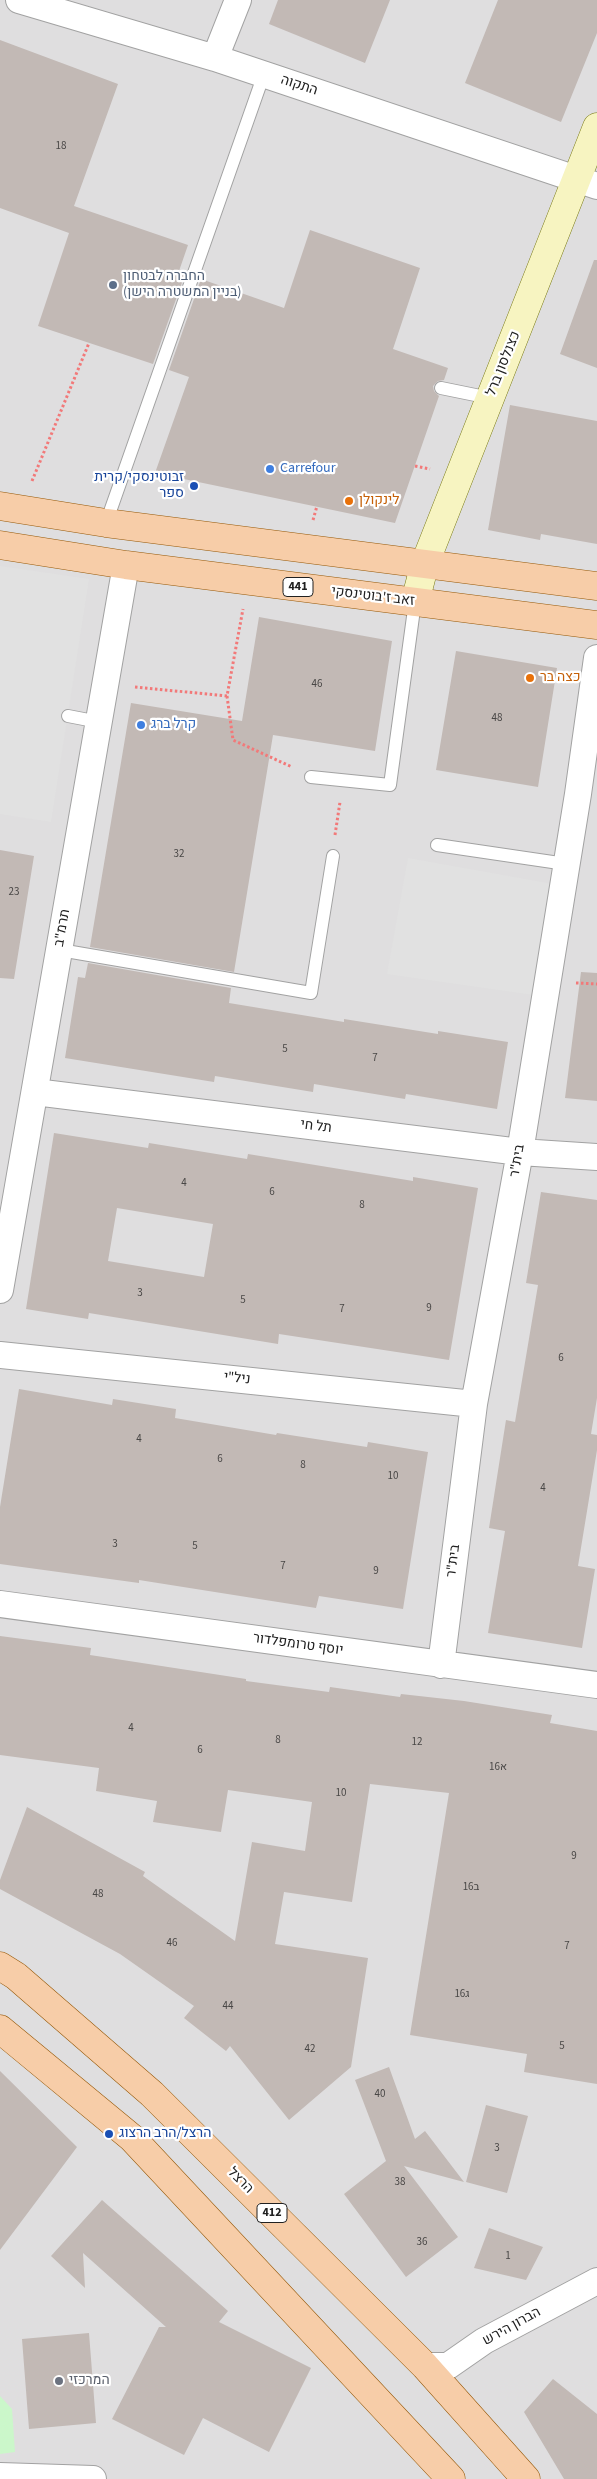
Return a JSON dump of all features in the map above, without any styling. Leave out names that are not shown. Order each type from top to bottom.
[{"type":"main road","points":[[10,508],[106,524],[597,586]]},
{"type":"main road","name":"זאב ז'בוטינסקי","points":[[0,545],[126,566],[597,625]]},
{"type":"main road","name":"הרצל","points":[[0,1966],[16,1976],[152,2094],[425,2366],[526,2479]]},
{"type":"main road","points":[[0,2029],[132,2138],[451,2479]]},
{"type":"street","name":"התקוה","points":[[19,0],[215,58],[587,182]]},
{"type":"street","points":[[215,58],[238,0]]},
{"type":"street","name":"כצנלסון ברל","points":[[415,602],[425,563],[490,398],[587,182],[597,127]]},
{"type":"street","name":"תרמ\"ב","points":[[0,1290],[126,566]]},
{"type":"street","name":"בית\"ר","points":[[441,1665],[474,1404],[520,1152],[578,794],[597,658]]},
{"type":"street","name":"תל חי","points":[[35,1092],[520,1152],[597,1157]]},
{"type":"street","name":"ניל\"י","points":[[0,1355],[474,1404]]},
{"type":"street","name":"יוסף טרומפלדור","points":[[0,1604],[597,1686]]},
{"type":"street","name":"הברון הירש","points":[[425,2366],[448,2366],[484,2341],[597,2281]]},
{"type":"street","points":[[0,2476],[93,2479]]},
{"type":"lane","points":[[106,524],[264,74]]},
{"type":"lane","points":[[442,388],[490,398]]},
{"type":"lane","points":[[311,778],[390,785],[415,602]]},
{"type":"lane","points":[[68,716],[99,722]]},
{"type":"lane","points":[[437,845],[566,864]]},
{"type":"lane","points":[[60,950],[311,993],[332,856]]},
{"type":"path","points":[[10,508],[89,343]]},
{"type":"path","points":[[248,581],[227,696],[233,740],[311,778]]},
{"type":"path","points":[[105,684],[227,696]]},
{"type":"path","points":[[332,856],[343,781]]},
{"type":"shaded area","points":[[0,0],[597,0],[597,2479],[0,2479]]},
{"type":"shaded area","points":[[0,566],[89,579],[51,822],[0,814]]},
{"type":"shaded area","points":[[408,858],[553,884],[534,995],[387,974]]},
{"type":"green space","points":[[0,2396],[12,2409],[15,2452],[0,2454]]},
{"type":"building","points":[[278,0],[390,0],[365,63],[269,24]]},
{"type":"building","points":[[498,0],[597,0],[597,33],[561,122],[465,83]]},
{"type":"building","points":[[0,40],[118,84],[74,206],[188,245],[179,271],[185,274],[153,364],[38,326],[69,233],[0,208]]},
{"type":"building","points":[[310,230],[420,268],[393,349],[448,368],[444,380],[438,381],[433,386],[434,391],[439,396],[395,523],[155,473],[189,377],[169,370],[201,279],[284,308]]},
{"type":"building","points":[[594,260],[597,260],[597,368],[560,354]]},
{"type":"building","points":[[510,405],[597,421],[597,544],[541,534],[540,540],[488,530]]},
{"type":"building","points":[[259,617],[392,641],[375,751],[273,735],[234,972],[90,947],[131,703],[242,721]]},
{"type":"building","points":[[456,651],[557,668],[538,787],[436,770]]},
{"type":"building","points":[[0,850],[34,856],[14,979],[0,978]]},
{"type":"building","points":[[88,963],[231,988],[229,1003],[344,1022],[344,1019],[438,1034],[438,1031],[508,1042],[497,1109],[406,1094],[405,1099],[314,1084],[313,1092],[215,1076],[214,1082],[65,1058],[78,977],[85,978]]},
{"type":"building","points":[[581,972],[597,973],[597,1101],[565,1098]]},
{"type":"building","points":[[54,1133],[148,1148],[149,1143],[247,1159],[248,1154],[413,1181],[413,1177],[478,1188],[449,1360],[279,1334],[278,1344],[89,1313],[88,1319],[26,1309]],"holes":[[[117,1208],[213,1224],[204,1277],[108,1261]]]},
{"type":"building","points":[[541,1192],[597,1200],[597,1398],[591,1434],[597,1435],[597,1450],[578,1566],[595,1569],[582,1648],[488,1633],[505,1531],[489,1528],[506,1420],[515,1422],[538,1285],[526,1283]]},
{"type":"building","points":[[19,1389],[112,1405],[113,1399],[176,1409],[175,1418],[276,1435],[277,1433],[367,1447],[368,1442],[428,1452],[403,1609],[319,1596],[316,1608],[139,1580],[139,1583],[0,1564],[0,1507]]},
{"type":"building","points":[[0,1636],[91,1648],[90,1655],[246,1679],[246,1681],[329,1692],[330,1687],[400,1697],[401,1694],[464,1701],[552,1715],[550,1723],[597,1731],[597,2084],[524,2072],[527,2054],[410,2035],[449,1793],[370,1784],[352,1902],[284,1892],[275,1944],[368,1958],[351,2067],[289,2120],[230,2046],[226,2051],[184,2018],[194,2006],[120,1954],[0,1889],[0,1880],[27,1807],[145,1872],[143,1876],[235,1941],[252,1842],[305,1851],[312,1802],[228,1790],[221,1832],[153,1822],[157,1801],[96,1791],[99,1768],[0,1755]]},
{"type":"building","points":[[389,2067],[415,2139],[425,2131],[464,2182],[404,2166],[458,2237],[406,2277],[344,2194],[386,2161],[355,2080]]},
{"type":"building","points":[[0,2071],[77,2147],[0,2250]]},
{"type":"building","points":[[486,2105],[528,2116],[507,2193],[466,2182]]},
{"type":"building","points":[[102,2200],[228,2311],[219,2322],[311,2368],[269,2452],[203,2418],[184,2455],[112,2419],[159,2327],[166,2327],[83,2253],[85,2288],[51,2256]]},
{"type":"building","points":[[489,2228],[543,2247],[526,2280],[474,2268]]},
{"type":"building","name":"המרכזי","points":[[89,2333],[96,2423],[29,2429],[22,2339]]},
{"type":"building","points":[[553,2379],[597,2414],[597,2479],[564,2479],[524,2412]]},
{"type":"place","name":"החברה לבטחון (בניין המשטרה הישן)","points":[[113,285]]},
{"type":"place","name":"Carrefour","points":[[270,469]]},
{"type":"place","name":"זבוטינסקי/קרית ספר","points":[[194,486]]},
{"type":"place","name":"לינקולן","points":[[349,501]]},
{"type":"place","name":"כצה בר","points":[[530,678]]},
{"type":"place","name":"קרל ברג","points":[[141,725]]},
{"type":"place","name":"הרצל/הרב הרצוג","points":[[109,2134]]},
{"type":"place","name":"המרכזי","points":[[59,2381]]}]
